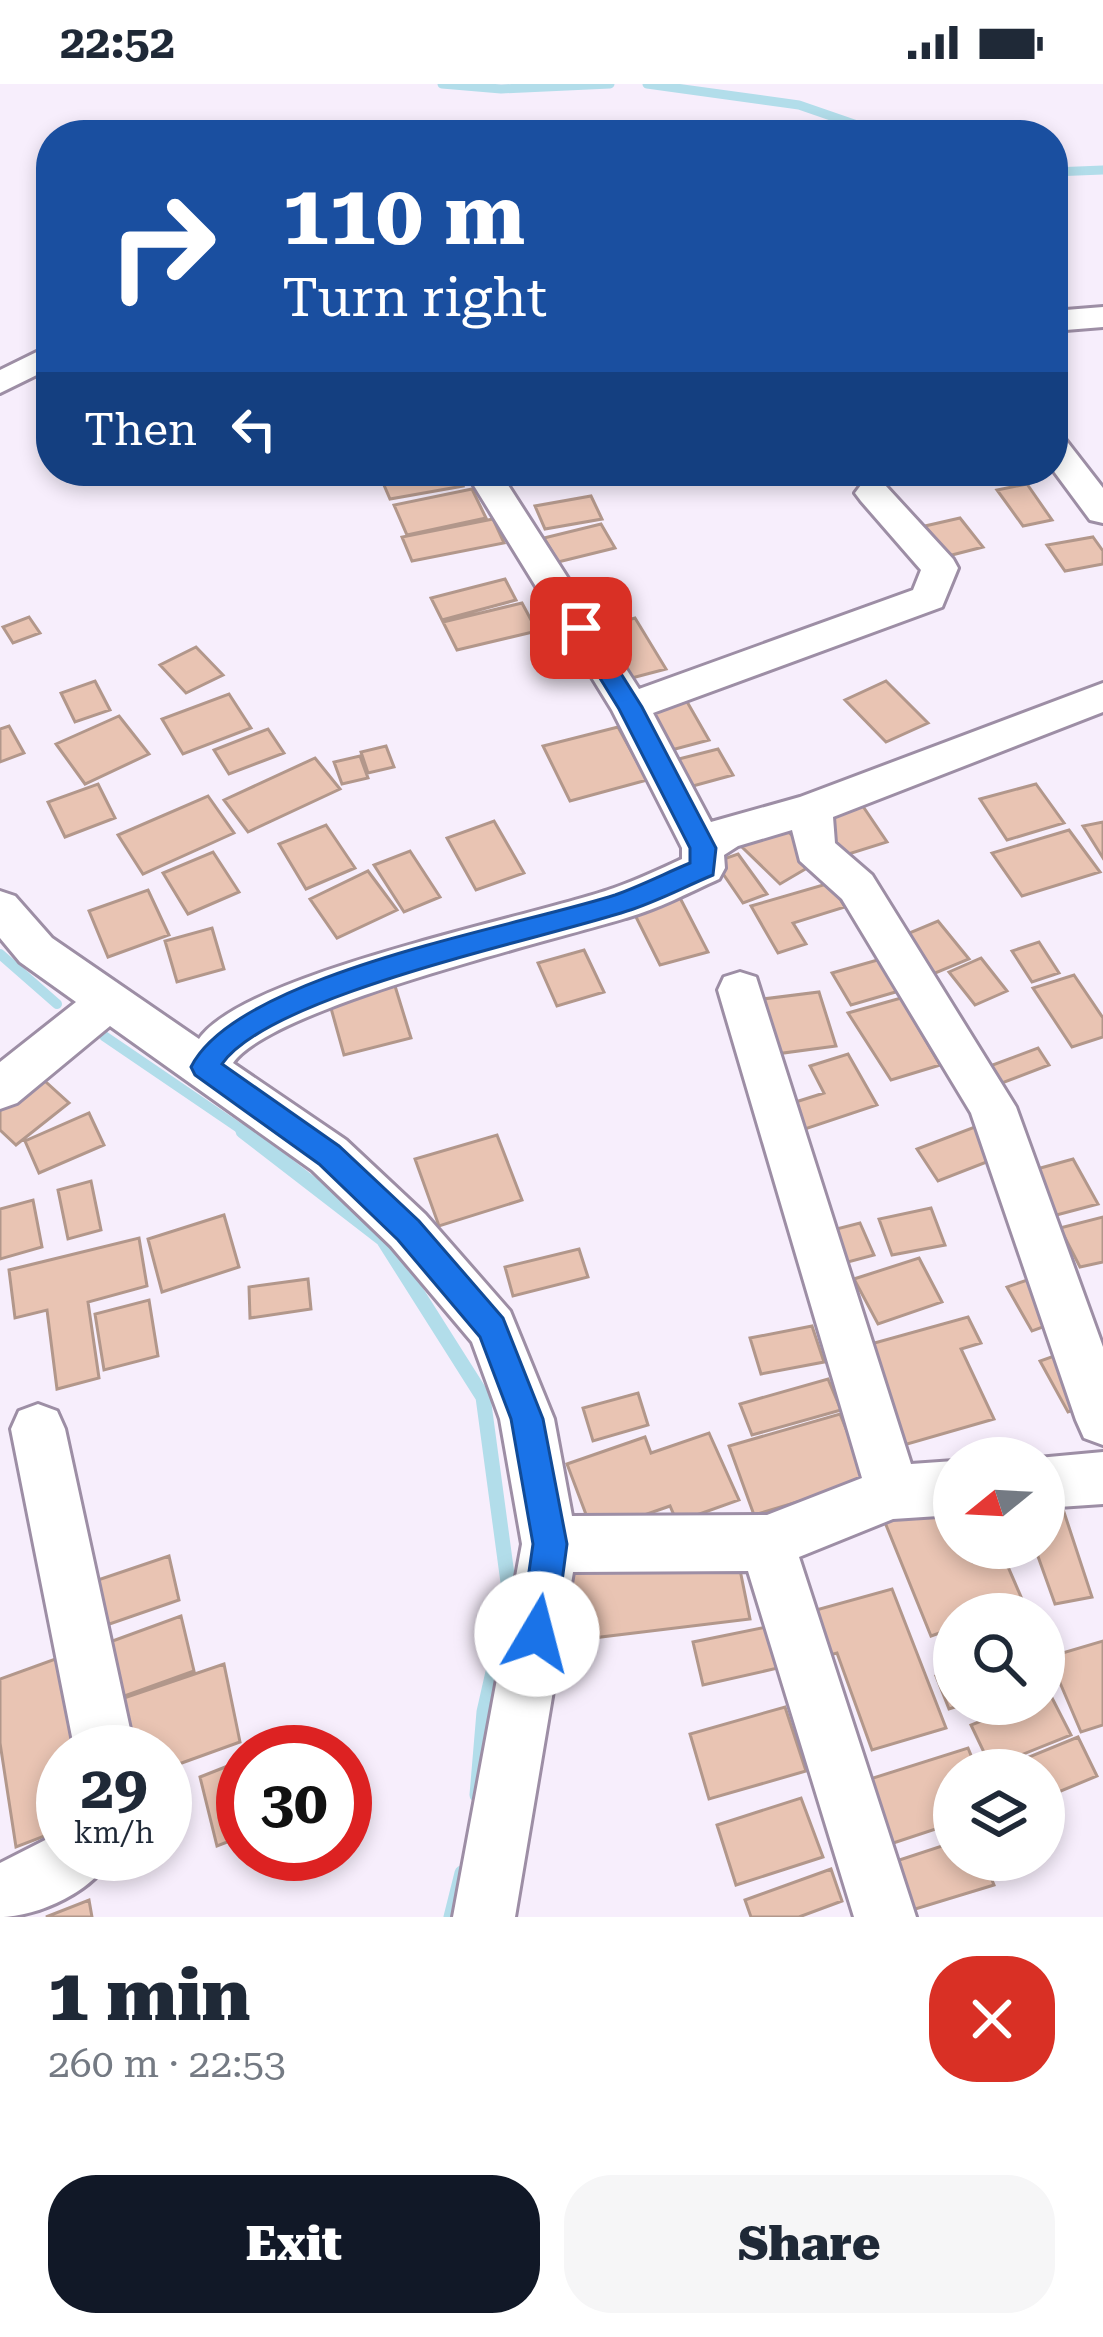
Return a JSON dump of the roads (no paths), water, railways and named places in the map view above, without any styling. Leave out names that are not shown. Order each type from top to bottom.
[{"type":"street","points":[[1068,320],[1103,317]]},
{"type":"street","points":[[0,383],[36,364]]},
{"type":"street","points":[[1068,466],[1103,512]]},
{"type":"street","points":[[205,1067],[223,1042],[282,1008],[391,968],[625,902],[704,868],[703,848],[630,707],[491,486]]},
{"type":"street","points":[[630,707],[929,598],[940,568],[873,493]]},
{"type":"street","points":[[703,848],[724,834],[811,809],[1098,708]]},
{"type":"street","points":[[811,809],[815,850],[857,887],[992,1107],[1103,1420]]},
{"type":"street","points":[[0,908],[36,950],[329,1155],[408,1230],[492,1328],[527,1419],[550,1544],[484,1917]]},
{"type":"street","points":[[740,990],[893,1492]]},
{"type":"street","points":[[0,1089],[108,1002]]},
{"type":"street","points":[[38,1429],[98,1725]]},
{"type":"street","points":[[1065,1481],[1103,1478]]},
{"type":"street","points":[[550,1544],[766,1544],[893,1492],[933,1489]]},
{"type":"street","points":[[766,1544],[885,1917]]},
{"type":"street","points":[[0,1896],[36,1877]]},
{"type":"waterway","points":[[442,84],[501,89],[610,84]]},
{"type":"waterway","points":[[647,84],[799,105],[842,120]]},
{"type":"waterway","points":[[1068,171],[1103,170]]},
{"type":"waterway","points":[[0,954],[57,1004]]},
{"type":"waterway","points":[[104,1036],[248,1134]]},
{"type":"waterway","points":[[243,1131],[383,1239],[483,1397],[510,1597],[484,1712],[477,1795]]},
{"type":"waterway","points":[[451,1917],[462,1873]]}]
